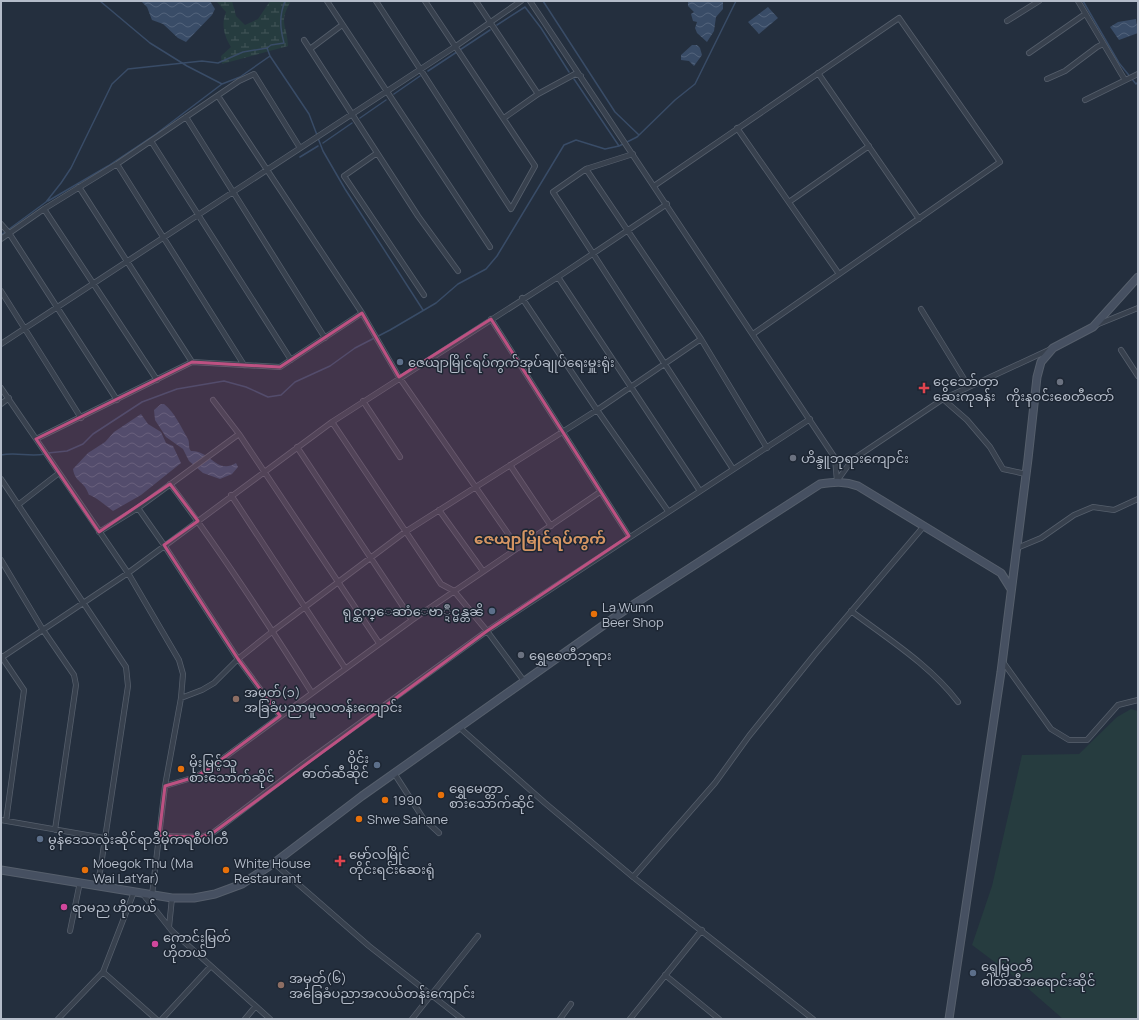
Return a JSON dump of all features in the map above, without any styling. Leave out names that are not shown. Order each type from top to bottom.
[{"type":"main road","points":[[949,1019],[1002,662],[1037,377],[1041,362],[1053,348],[1093,327],[1138,277]]},
{"type":"main road","points":[[1,870],[172,898],[194,898],[215,894],[242,884],[274,863],[394,773],[460,728],[625,610],[820,484],[837,481],[848,482],[858,486],[1001,572],[1011,589]]},
{"type":"street","points":[[327,1],[490,247]]},
{"type":"street","points":[[376,1],[511,209],[535,166],[425,1]]},
{"type":"street","points":[[476,1],[538,94]]},
{"type":"street","points":[[1,344],[267,171],[456,46],[520,1]]},
{"type":"street","points":[[530,1],[667,204],[835,458],[837,481]]},
{"type":"street","points":[[1007,21],[1039,1]]},
{"type":"street","points":[[1078,1],[1125,80]]},
{"type":"street","points":[[1029,52],[1085,14]]},
{"type":"street","points":[[654,186],[898,18],[1000,162],[753,334]]},
{"type":"street","points":[[310,49],[342,25]]},
{"type":"street","points":[[304,40],[418,216],[458,271]]},
{"type":"street","points":[[1047,79],[1065,71],[1103,44]]},
{"type":"street","points":[[818,73],[919,219]]},
{"type":"street","points":[[1,239],[44,209],[117,164],[238,81],[254,74],[300,148]]},
{"type":"street","points":[[504,118],[538,94],[575,74],[581,76]]},
{"type":"street","points":[[1085,100],[1138,74]]},
{"type":"street","points":[[218,96],[362,314],[399,377],[518,548]]},
{"type":"street","points":[[186,117],[324,338]]},
{"type":"street","points":[[737,128],[839,274]]},
{"type":"street","points":[[151,141],[291,360]]},
{"type":"street","points":[[789,202],[869,146]]},
{"type":"street","points":[[632,152],[586,168],[553,192],[733,469]]},
{"type":"street","points":[[377,153],[344,176],[424,295]]},
{"type":"street","points":[[117,164],[244,365]]},
{"type":"street","points":[[586,168],[700,339],[767,448]]},
{"type":"street","points":[[79,187],[192,362]]},
{"type":"street","points":[[104,838],[3,821],[24,690],[1,657],[44,630],[83,602],[128,573],[231,495],[332,422],[522,298],[558,277],[593,252],[667,204]]},
{"type":"street","points":[[44,209],[157,380]]},
{"type":"street","points":[[1,224],[9,233],[117,400]]},
{"type":"street","points":[[558,277],[700,491]]},
{"type":"street","points":[[1,291],[81,418]]},
{"type":"street","points":[[522,298],[596,410],[668,512]]},
{"type":"street","points":[[1093,327],[1138,308]]},
{"type":"street","points":[[921,309],[968,386]]},
{"type":"street","points":[[36,439],[192,362],[280,367],[362,314]]},
{"type":"street","points":[[492,319],[629,536]]},
{"type":"street","points":[[181,698],[202,690],[214,683],[238,659],[273,631],[405,532],[596,410],[700,339]]},
{"type":"street","points":[[837,481],[852,460],[943,399],[968,386],[1053,348]]},
{"type":"street","points":[[1120,350],[1138,376]]},
{"type":"street","points":[[1,388],[128,573],[179,660],[183,674],[181,698],[166,786],[152,895]]},
{"type":"street","points":[[1,404],[9,398]]},
{"type":"street","points":[[943,399],[967,420],[990,447],[1003,469],[1026,474]]},
{"type":"street","points":[[213,400],[239,434],[379,644]]},
{"type":"street","points":[[364,401],[400,457]]},
{"type":"street","points":[[159,836],[202,837],[214,832],[302,765],[487,631],[629,536],[810,419]]},
{"type":"street","points":[[332,422],[441,584],[454,591],[487,631],[524,681]]},
{"type":"street","points":[[99,532],[138,508],[239,434]]},
{"type":"street","points":[[297,447],[412,620]]},
{"type":"street","points":[[510,465],[551,526]]},
{"type":"street","points":[[18,505],[59,473]]},
{"type":"street","points":[[1,479],[126,667],[128,686],[98,885]]},
{"type":"street","points":[[170,484],[198,521],[273,631],[312,693]]},
{"type":"street","points":[[166,786],[200,774],[412,620],[600,492]]},
{"type":"street","points":[[231,495],[304,608],[345,668]]},
{"type":"street","points":[[1017,548],[1040,538],[1074,515],[1093,507],[1114,510],[1138,499]]},
{"type":"street","points":[[138,508],[164,545],[238,659],[280,716]]},
{"type":"street","points":[[439,510],[483,572]]},
{"type":"street","points":[[633,877],[715,783],[750,736],[851,611],[924,526]]},
{"type":"street","points":[[1,560],[44,630],[74,675],[76,685],[55,830]]},
{"type":"street","points":[[851,611],[927,668],[944,684],[958,702]]},
{"type":"street","points":[[1002,662],[1051,729],[1069,740],[1087,740],[1118,705],[1138,700]]},
{"type":"street","points":[[460,728],[545,803],[633,877],[814,1019]]},
{"type":"street","points":[[394,773],[423,818],[439,833]]},
{"type":"street","points":[[274,863],[369,946],[462,1019]]},
{"type":"street","points":[[70,931],[80,882]]},
{"type":"street","points":[[58,1019],[103,972],[134,892]]},
{"type":"street","points":[[142,893],[169,927],[210,967],[254,1007],[270,1019]]},
{"type":"street","points":[[169,927],[172,898]]},
{"type":"street","points":[[630,1019],[702,930]]},
{"type":"street","points":[[412,1019],[478,936]]},
{"type":"street","points":[[162,1019],[210,967]]},
{"type":"street","points":[[103,972],[156,1019]]},
{"type":"street","points":[[665,975],[719,1019]]},
{"type":"street","points":[[560,1019],[571,1004]]},
{"type":"street","points":[[245,1019],[254,1007]]},
{"type":"highlighted area","points":[[362,313],[399,377],[491,319],[629,536],[487,631],[214,832],[202,837],[159,836],[165,786],[195,777],[210,768],[280,716],[238,659],[164,545],[198,521],[170,484],[99,532],[36,439],[192,362],[280,367]]},
{"type":"green space","points":[[216,1],[232,1],[236,16],[245,25],[258,19],[270,1],[291,1],[284,19],[288,46],[222,64],[221,56],[231,47],[224,30],[224,16],[226,12]]},
{"type":"green space","points":[[1131,709],[1138,711],[1138,1019],[1063,1019],[1016,978],[972,945],[992,886],[1022,755],[1079,754],[1117,717]]},
{"type":"water","points":[[141,1],[210,1],[215,9],[212,15],[186,42],[178,38],[163,24],[152,20],[147,7]]},
{"type":"water","points":[[688,1],[723,1],[723,9],[716,17],[714,31],[707,42],[697,33],[695,28],[697,22],[693,21],[691,14],[694,12],[688,6]]},
{"type":"water","points":[[768,7],[778,18],[759,34],[748,22]]},
{"type":"water","points":[[1136,19],[1138,33],[1119,40],[1110,27],[1118,22]]},
{"type":"water","points":[[692,45],[697,45],[700,48],[702,55],[694,66],[689,61],[681,60],[681,55]]},
{"type":"water","points":[[161,404],[164,404],[178,420],[188,439],[191,451],[203,454],[218,464],[224,466],[229,466],[236,463],[238,467],[232,474],[220,479],[203,473],[189,461],[183,449],[166,437],[155,420],[154,410]]},
{"type":"water","points":[[141,414],[148,424],[161,432],[166,443],[173,446],[181,463],[141,495],[113,511],[89,495],[85,487],[74,474],[73,469],[88,453],[105,442],[114,432]]},
{"type":"waterway","points":[[100,1],[150,43],[187,66],[222,84]]},
{"type":"waterway","points":[[48,201],[108,166],[156,134],[222,84],[240,77],[270,56],[267,48],[271,45],[284,43],[281,22],[285,1]]},
{"type":"waterway","points":[[543,1],[615,112],[639,135]]},
{"type":"waterway","points":[[48,453],[67,451],[83,444],[93,434],[142,402],[177,389],[224,381],[246,387],[268,397],[281,395],[295,382],[330,366],[355,348],[390,330],[436,303],[458,284],[486,269],[497,256],[564,145],[576,140],[605,149],[619,146],[637,137],[675,100],[695,84],[736,1]]},
{"type":"waterway","points":[[1083,1],[1119,63],[1136,84],[1138,82]]},
{"type":"waterway","points":[[497,25],[525,7],[541,28],[569,72]]},
{"type":"waterway","points":[[428,71],[490,30]]},
{"type":"waterway","points":[[1,235],[46,202],[61,183],[71,168],[112,84],[128,69],[202,61],[218,63],[243,52],[267,48]]},
{"type":"waterway","points":[[270,56],[309,114],[317,135]]},
{"type":"waterway","points":[[394,94],[420,76]]},
{"type":"waterway","points":[[574,79],[619,146]]},
{"type":"waterway","points":[[360,118],[386,100]]},
{"type":"waterway","points":[[323,143],[352,123]]},
{"type":"waterway","points":[[318,138],[323,151],[345,189],[423,310]]},
{"type":"waterway","points":[[300,157],[318,146]]},
{"type":"waterway","points":[[1,455],[45,454]]},
{"type":"place","name":"ဇေယျာမြိုင်ရပ်ကွက်အုပ်ချုပ်ရေးမှူးရုံး","points":[[400,362]]},
{"type":"place","name":"ကိုးနဝင်းစေတီတော်","points":[[1060,382]]},
{"type":"place","name":"ငွေသော်တာ ဆေးကုခန်း","points":[[924,388]]},
{"type":"place","name":"ဟိန္ဒူဘုရားကျောင်း","points":[[793,458]]},
{"type":"place","name":"ရုင္ဆက္ေဆာံေဗာ္ဍဳင္မန္တၼိ","points":[[492,611]]},
{"type":"place","name":"La Wunn Beer Shop","points":[[594,614]]},
{"type":"place","name":"ရွှေစေတီဘုရား","points":[[521,655]]},
{"type":"place","name":"အမှတ်(၁) အခြခံပညာမူလတန်းကျောင်း","points":[[236,699]]},
{"type":"place","name":"ဝိုင်း ဓာတ်ဆီဆိုင်","points":[[377,765]]},
{"type":"place","name":"မိုးမြင့်သူ စားသောက်ဆိုင်","points":[[181,769]]},
{"type":"place","name":"ရွှေမေတ္တာ စားသောက်ဆိုင်","points":[[441,795]]},
{"type":"place","name":"1990","points":[[385,800]]},
{"type":"place","name":"Shwe Sahane","points":[[359,819]]},
{"type":"place","name":"မွန်ဒေသလုံးဆိုင်ရာဒီမိုကရစီပါတီ","points":[[40,839]]},
{"type":"place","name":"မော်လမြိုင် တိုင်းရင်းဆေးရုံ","points":[[340,861]]},
{"type":"place","name":"Moegok Thu (Ma Wai LatYar)","points":[[85,870]]},
{"type":"place","name":"White House Restaurant","points":[[226,870]]},
{"type":"place","name":"ရာမည ဟိုတယ်","points":[[64,907]]},
{"type":"place","name":"ကောင်းမြတ် ဟိုတယ်","points":[[155,944]]},
{"type":"place","name":"ရွှေမြဝတီ ဓါတ်ဆီအရောင်းဆိုင်","points":[[973,973]]},
{"type":"place","name":"အမှတ်(၆) အခြေခံပညာအလယ်တန်းကျောင်း","points":[[281,985]]},
{"type":"district","name":"ဇေယျာမြိုင်ရပ်ကွက်","points":[[540,538]]}]
